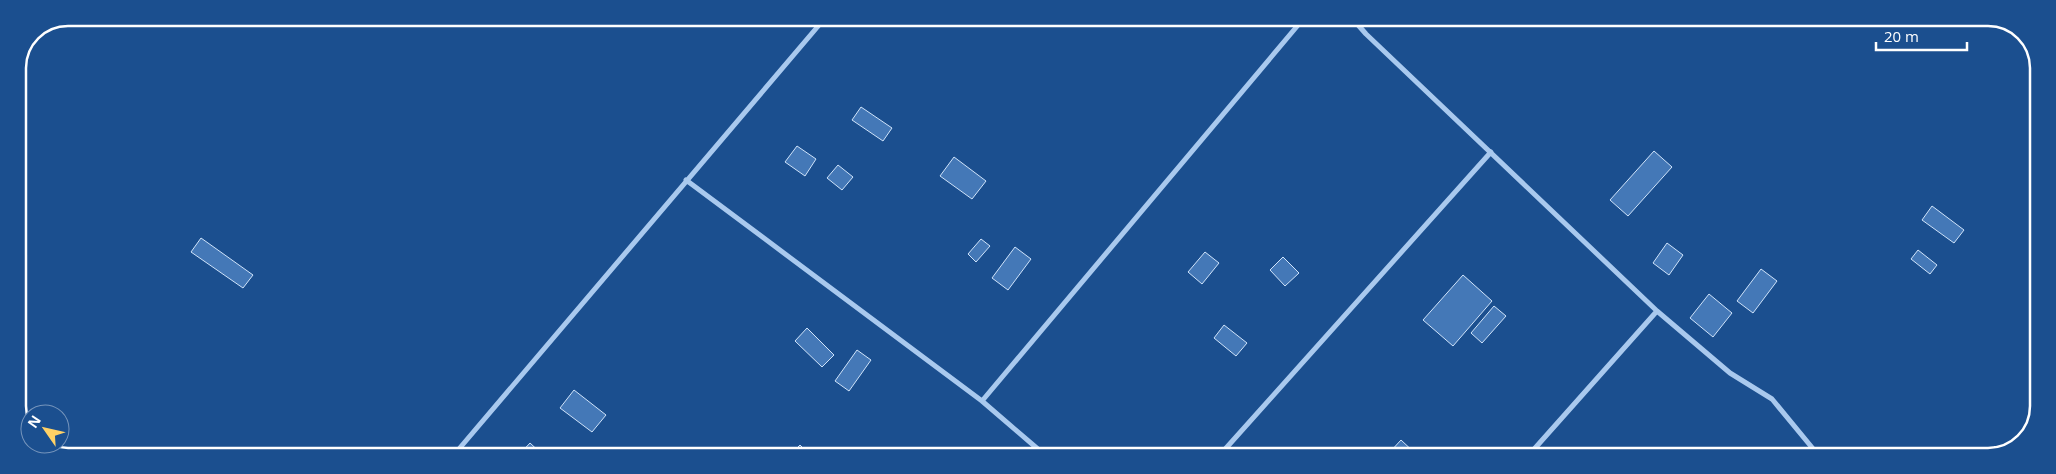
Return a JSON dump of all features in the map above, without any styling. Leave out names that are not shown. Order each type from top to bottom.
[{"type":"street","points":[[460,448],[818,26]]},
{"type":"street","points":[[982,401],[1297,26]]},
{"type":"street","points":[[1359,26],[1657,311],[1730,373],[1772,399],[1812,448]]},
{"type":"street","points":[[1226,448],[1491,152]]},
{"type":"street","points":[[686,180],[982,401],[1037,448]]},
{"type":"street","points":[[1535,448],[1657,311]]},
{"type":"building","points":[[861,107],[892,128],[883,141],[852,120]]},
{"type":"building","points":[[797,146],[816,159],[805,176],[785,162]]},
{"type":"building","points":[[1654,151],[1672,167],[1628,216],[1610,200]]},
{"type":"building","points":[[954,157],[986,181],[972,199],[940,176]]},
{"type":"building","points":[[838,165],[853,177],[842,190],[827,178]]},
{"type":"building","points":[[1932,206],[1964,230],[1954,243],[1922,220]]},
{"type":"building","points":[[201,238],[253,275],[243,288],[191,252]]},
{"type":"building","points":[[981,239],[990,246],[976,262],[968,254]]},
{"type":"building","points":[[1667,243],[1683,255],[1669,275],[1653,263]]},
{"type":"building","points":[[1015,247],[1031,259],[1008,290],[992,278]]},
{"type":"building","points":[[1918,250],[1937,265],[1930,274],[1911,259]]},
{"type":"building","points":[[1205,252],[1219,263],[1202,284],[1188,272]]},
{"type":"building","points":[[1283,257],[1299,273],[1285,286],[1270,270]]},
{"type":"building","points":[[1761,269],[1777,281],[1753,313],[1737,301]]},
{"type":"building","points":[[1463,275],[1492,301],[1453,346],[1423,320]]},
{"type":"building","points":[[1709,294],[1732,313],[1713,337],[1690,318]]},
{"type":"building","points":[[1494,306],[1506,316],[1482,343],[1471,333]]},
{"type":"building","points":[[1224,325],[1247,343],[1236,356],[1214,338]]},
{"type":"building","points":[[807,328],[834,355],[822,367],[795,341]]},
{"type":"building","points":[[857,350],[871,360],[849,391],[835,381]]},
{"type":"building","points":[[574,390],[606,415],[592,432],[560,408]]},
{"type":"building","points":[[1401,440],[1410,448],[1394,448]]},
{"type":"building","points":[[530,443],[535,448],[525,448]]}]
